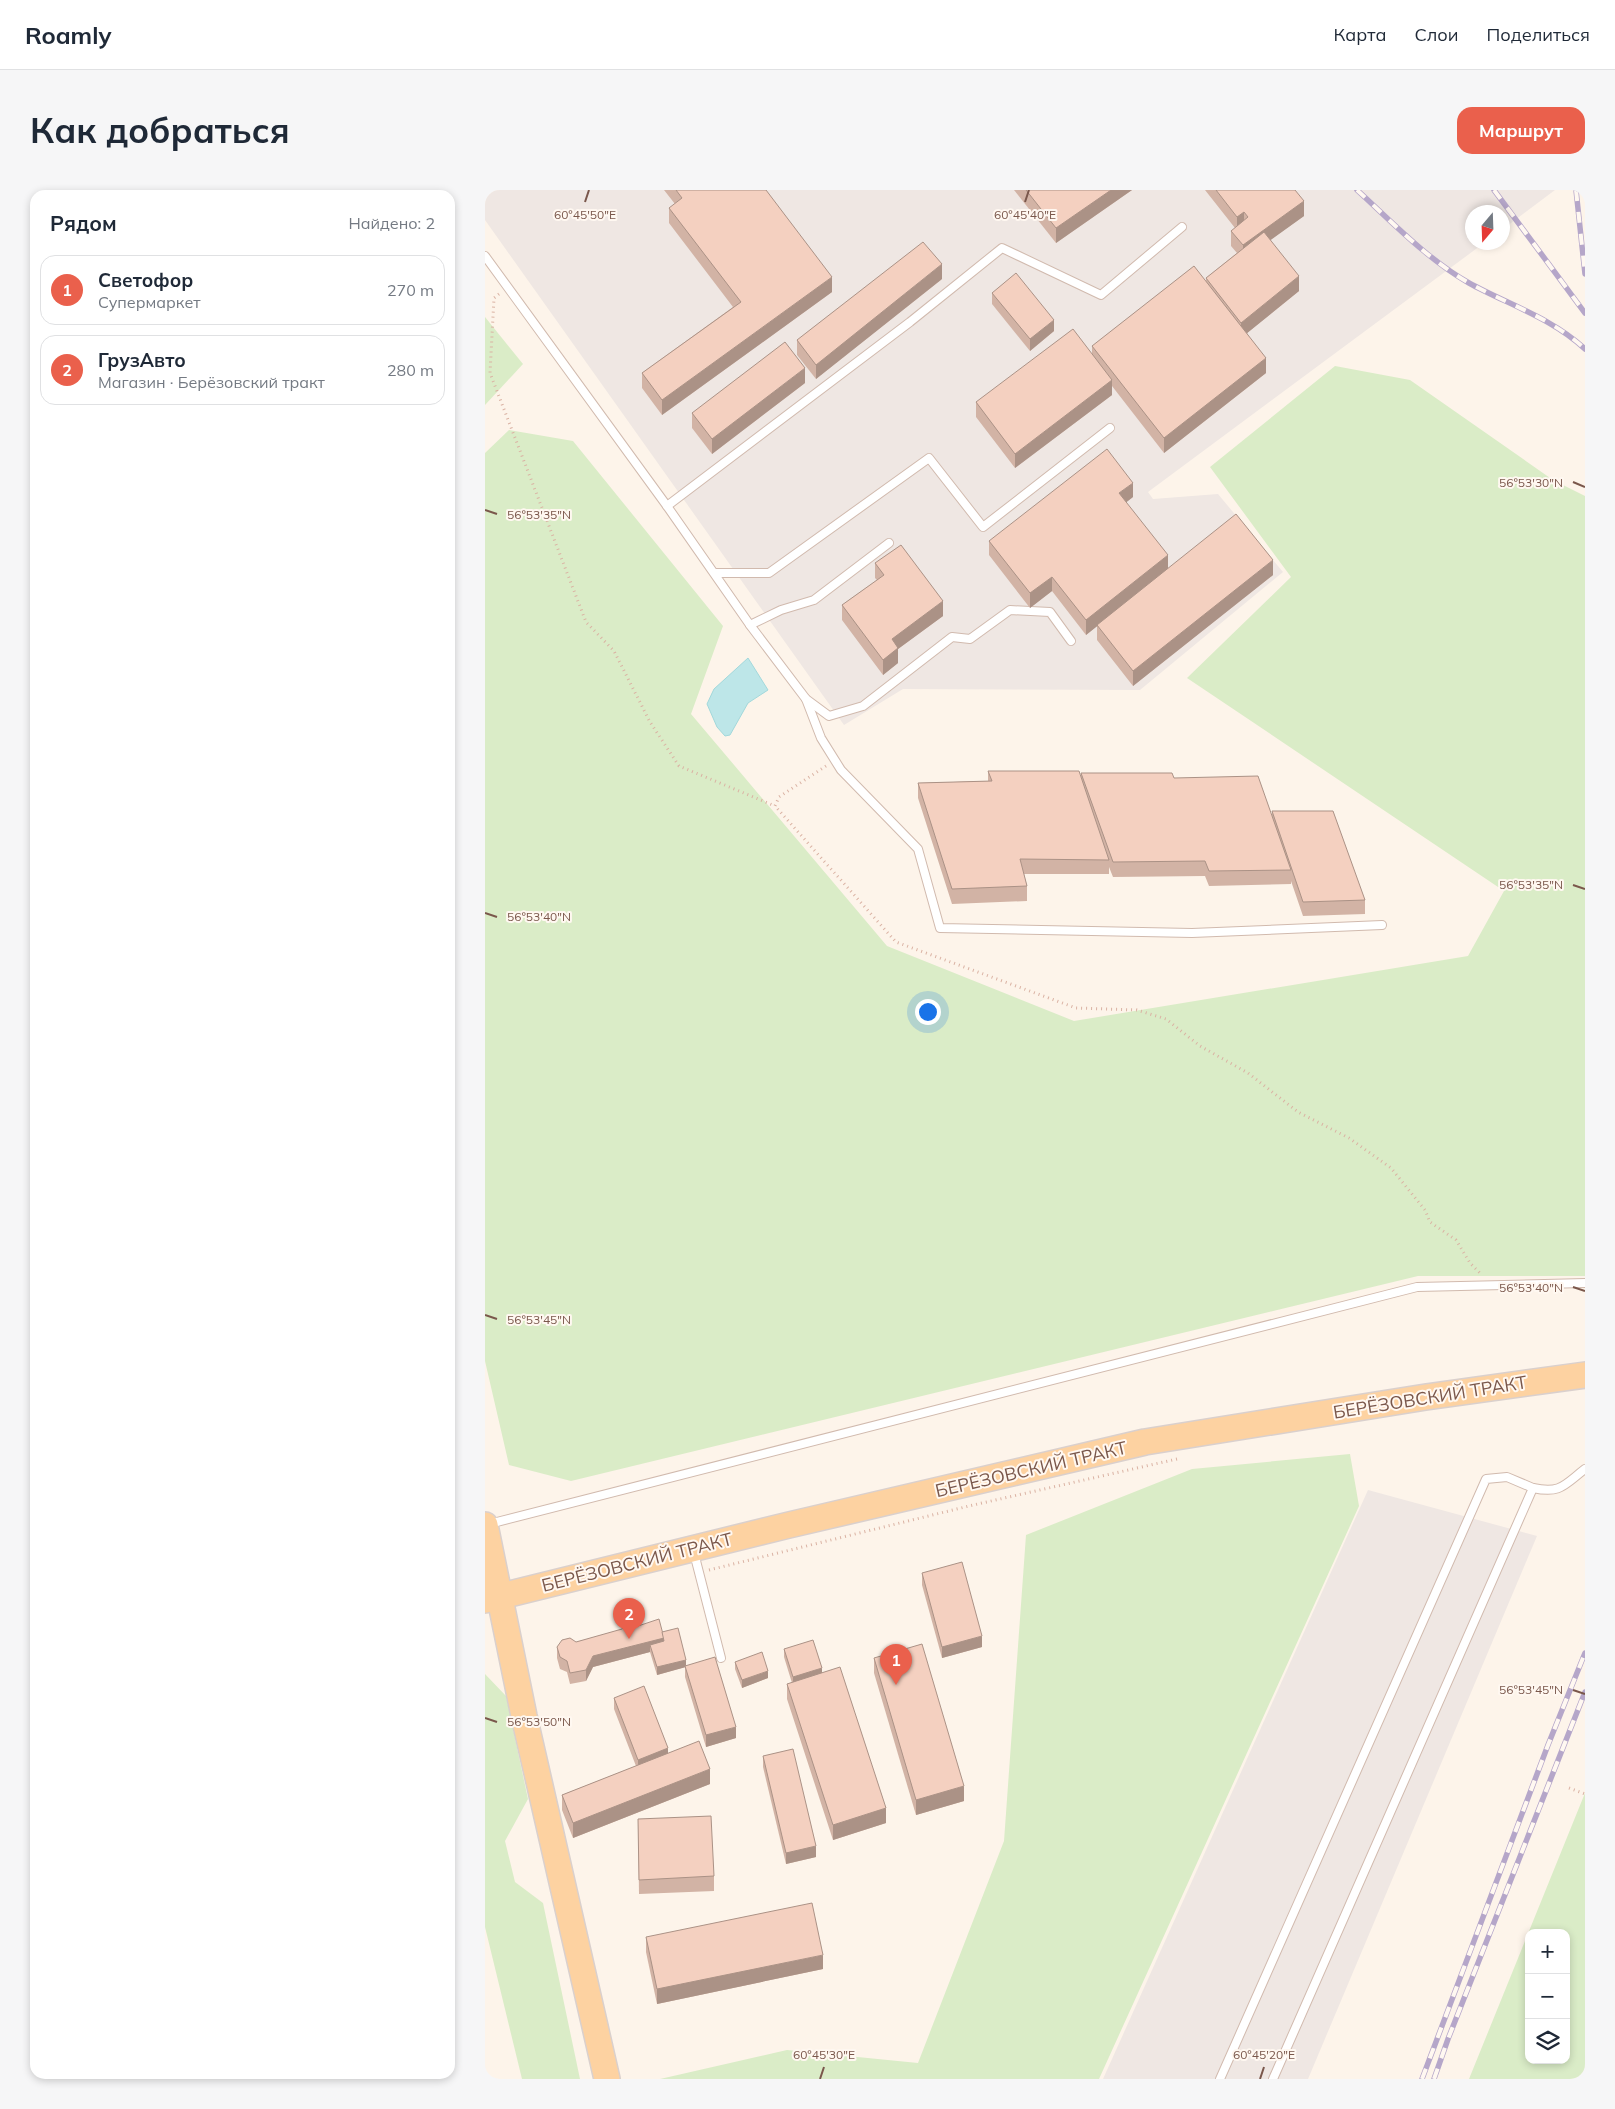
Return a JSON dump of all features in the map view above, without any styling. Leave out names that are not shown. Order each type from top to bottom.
[{"type":"main road","name":"БЕРЁЗОВСКИЙ ТРАКТ","points":[[492,1598],[693,1548],[1145,1442],[1426,1397],[1585,1375]]},
{"type":"main road","points":[[485,1525],[492,1598],[524,1716],[607,2079]]},
{"type":"lane","points":[[667,506],[910,322],[1002,248],[1101,295],[1182,227]]},
{"type":"lane","points":[[485,256],[715,573],[735,606],[806,699],[821,738],[841,770],[918,849],[940,928],[1192,933],[1382,925]]},
{"type":"lane","points":[[715,573],[769,574],[929,458],[983,527],[1110,428]]},
{"type":"lane","points":[[750,625],[781,610],[814,600],[889,542]]},
{"type":"lane","points":[[806,699],[829,716],[863,706],[952,637],[970,639],[1010,610],[1049,612],[1071,641]]},
{"type":"lane","points":[[485,1525],[1417,1288],[1585,1283]]},
{"type":"lane","points":[[1220,2079],[1486,1479],[1507,1477],[1548,1492],[1560,1489],[1585,1469]]},
{"type":"lane","points":[[1273,2079],[1533,1488]]},
{"type":"lane","points":[[693,1548],[721,1658]]},
{"type":"path","points":[[508,288],[494,298],[490,372],[586,622],[614,651],[650,722],[679,766],[775,806],[896,942],[1076,1008],[1137,1010],[1166,1019],[1200,1046],[1248,1073],[1298,1112],[1349,1138],[1391,1168],[1425,1210],[1430,1222],[1456,1240],[1470,1263],[1491,1286]]},
{"type":"path","points":[[775,806],[779,797],[835,760]]},
{"type":"path","points":[[699,1572],[969,1506],[1183,1458]]},
{"type":"path","points":[[1569,1788],[1585,1794]]},
{"type":"shaded area","points":[[485,190],[1555,190],[1510,224],[1510,205],[1465,205],[1465,250],[1475,250],[1148,492],[1153,499],[1218,494],[1283,572],[1140,690],[903,689],[844,725],[485,220]]},
{"type":"shaded area","points":[[1368,1490],[1537,1536],[1308,2079],[1103,2079]]},
{"type":"green space","points":[[485,317],[523,364],[485,405]]},
{"type":"green space","points":[[1335,366],[1410,380],[1553,480],[1585,496],[1585,1276],[1418,1276],[571,1481],[509,1465],[485,1361],[485,453],[509,430],[573,441],[723,626],[691,714],[887,946],[1074,1021],[1468,956],[1504,891],[1187,678],[1291,577],[1210,467]]},
{"type":"green space","points":[[1350,1454],[1359,1506],[1099,2079],[660,2079],[787,2050],[918,2063],[1004,1841],[1026,1535],[1192,1469]]},
{"type":"green space","points":[[485,1674],[506,1696],[528,1799],[505,1841],[515,1882],[543,1903],[580,2079],[522,2079],[485,1927]]},
{"type":"green space","points":[[1585,1793],[1585,2079],[1469,2079],[1525,1941],[1525,2064],[1570,2064],[1570,1929],[1530,1929]]},
{"type":"water","points":[[748,658],[768,690],[748,703],[730,735],[725,736],[717,727],[707,704],[714,689]]},
{"type":"building","points":[[676,190],[766,190],[832,277],[662,400],[642,373],[741,302],[669,208],[682,198]]},
{"type":"building","points":[[1026,190],[1111,190],[1056,228]]},
{"type":"building","points":[[1216,190],[1295,190],[1304,201],[1243,245],[1231,231],[1248,217],[1244,212],[1237,217]]},
{"type":"building","points":[[1264,232],[1299,276],[1241,323],[1206,278]]},
{"type":"building","points":[[923,242],[942,264],[816,365],[797,340]]},
{"type":"building","points":[[1194,266],[1266,358],[1164,438],[1092,346]]},
{"type":"building","points":[[1016,273],[1054,320],[1030,339],[992,293]]},
{"type":"building","points":[[1073,329],[1112,380],[1015,454],[976,402]]},
{"type":"building","points":[[785,342],[805,368],[712,439],[692,413]]},
{"type":"building","points":[[1107,449],[1133,483],[1119,493],[1168,555],[1086,620],[1052,577],[1030,593],[989,541]]},
{"type":"building","points":[[1236,514],[1273,560],[1133,671],[1097,625]]},
{"type":"building","points":[[901,545],[943,601],[892,639],[898,648],[883,660],[842,605],[884,575],[875,563]]},
{"type":"building","points":[[988,771],[1079,771],[1109,860],[1020,859],[1027,886],[952,889],[918,783],[992,781]]},
{"type":"building","points":[[1081,773],[1172,773],[1174,778],[1258,776],[1291,870],[1209,871],[1205,861],[1113,862]]},
{"type":"building","points":[[1272,811],[1333,811],[1365,900],[1303,902]]},
{"type":"building","points":[[962,1562],[982,1636],[942,1647],[922,1573]]},
{"type":"building","points":[[659,1619],[664,1638],[593,1656],[586,1670],[570,1673],[567,1661],[560,1657],[557,1647],[562,1640],[570,1638],[576,1642],[622,1629],[628,1620],[638,1626]]},
{"type":"building","points":[[678,1628],[686,1660],[657,1667],[650,1645],[664,1641],[662,1632]]},
{"type":"building","points":[[813,1640],[822,1668],[793,1677],[784,1649]]},
{"type":"building","points":[[922,1644],[964,1786],[916,1800],[874,1658]]},
{"type":"building","points":[[762,1652],[768,1671],[742,1680],[735,1662]]},
{"type":"building","points":[[715,1657],[736,1727],[706,1735],[685,1666]]},
{"type":"building","points":[[840,1667],[886,1808],[833,1825],[787,1684]]},
{"type":"building","points":[[644,1686],[668,1748],[638,1760],[614,1698]]},
{"type":"building","points":[[699,1741],[710,1769],[573,1823],[562,1795]]},
{"type":"building","points":[[793,1749],[816,1846],[786,1853],[763,1756]]},
{"type":"building","points":[[711,1816],[714,1876],[639,1880],[638,1819]]},
{"type":"building","points":[[812,1903],[823,1955],[657,1989],[646,1937]]},
{"type":"railway","points":[[1357,190],[1410,240],[1439,263],[1469,283],[1544,320],[1585,349]]},
{"type":"railway","points":[[1494,190],[1585,313]]},
{"type":"railway","points":[[1576,190],[1585,274]]},
{"type":"railway","points":[[1422,2079],[1548,1745],[1585,1653]]},
{"type":"railway","points":[[1434,2079],[1585,1692]]},
{"type":"place","name":"ГрузАвто","points":[[629,1639]]},
{"type":"place","name":"Светофор","points":[[896,1685]]}]
